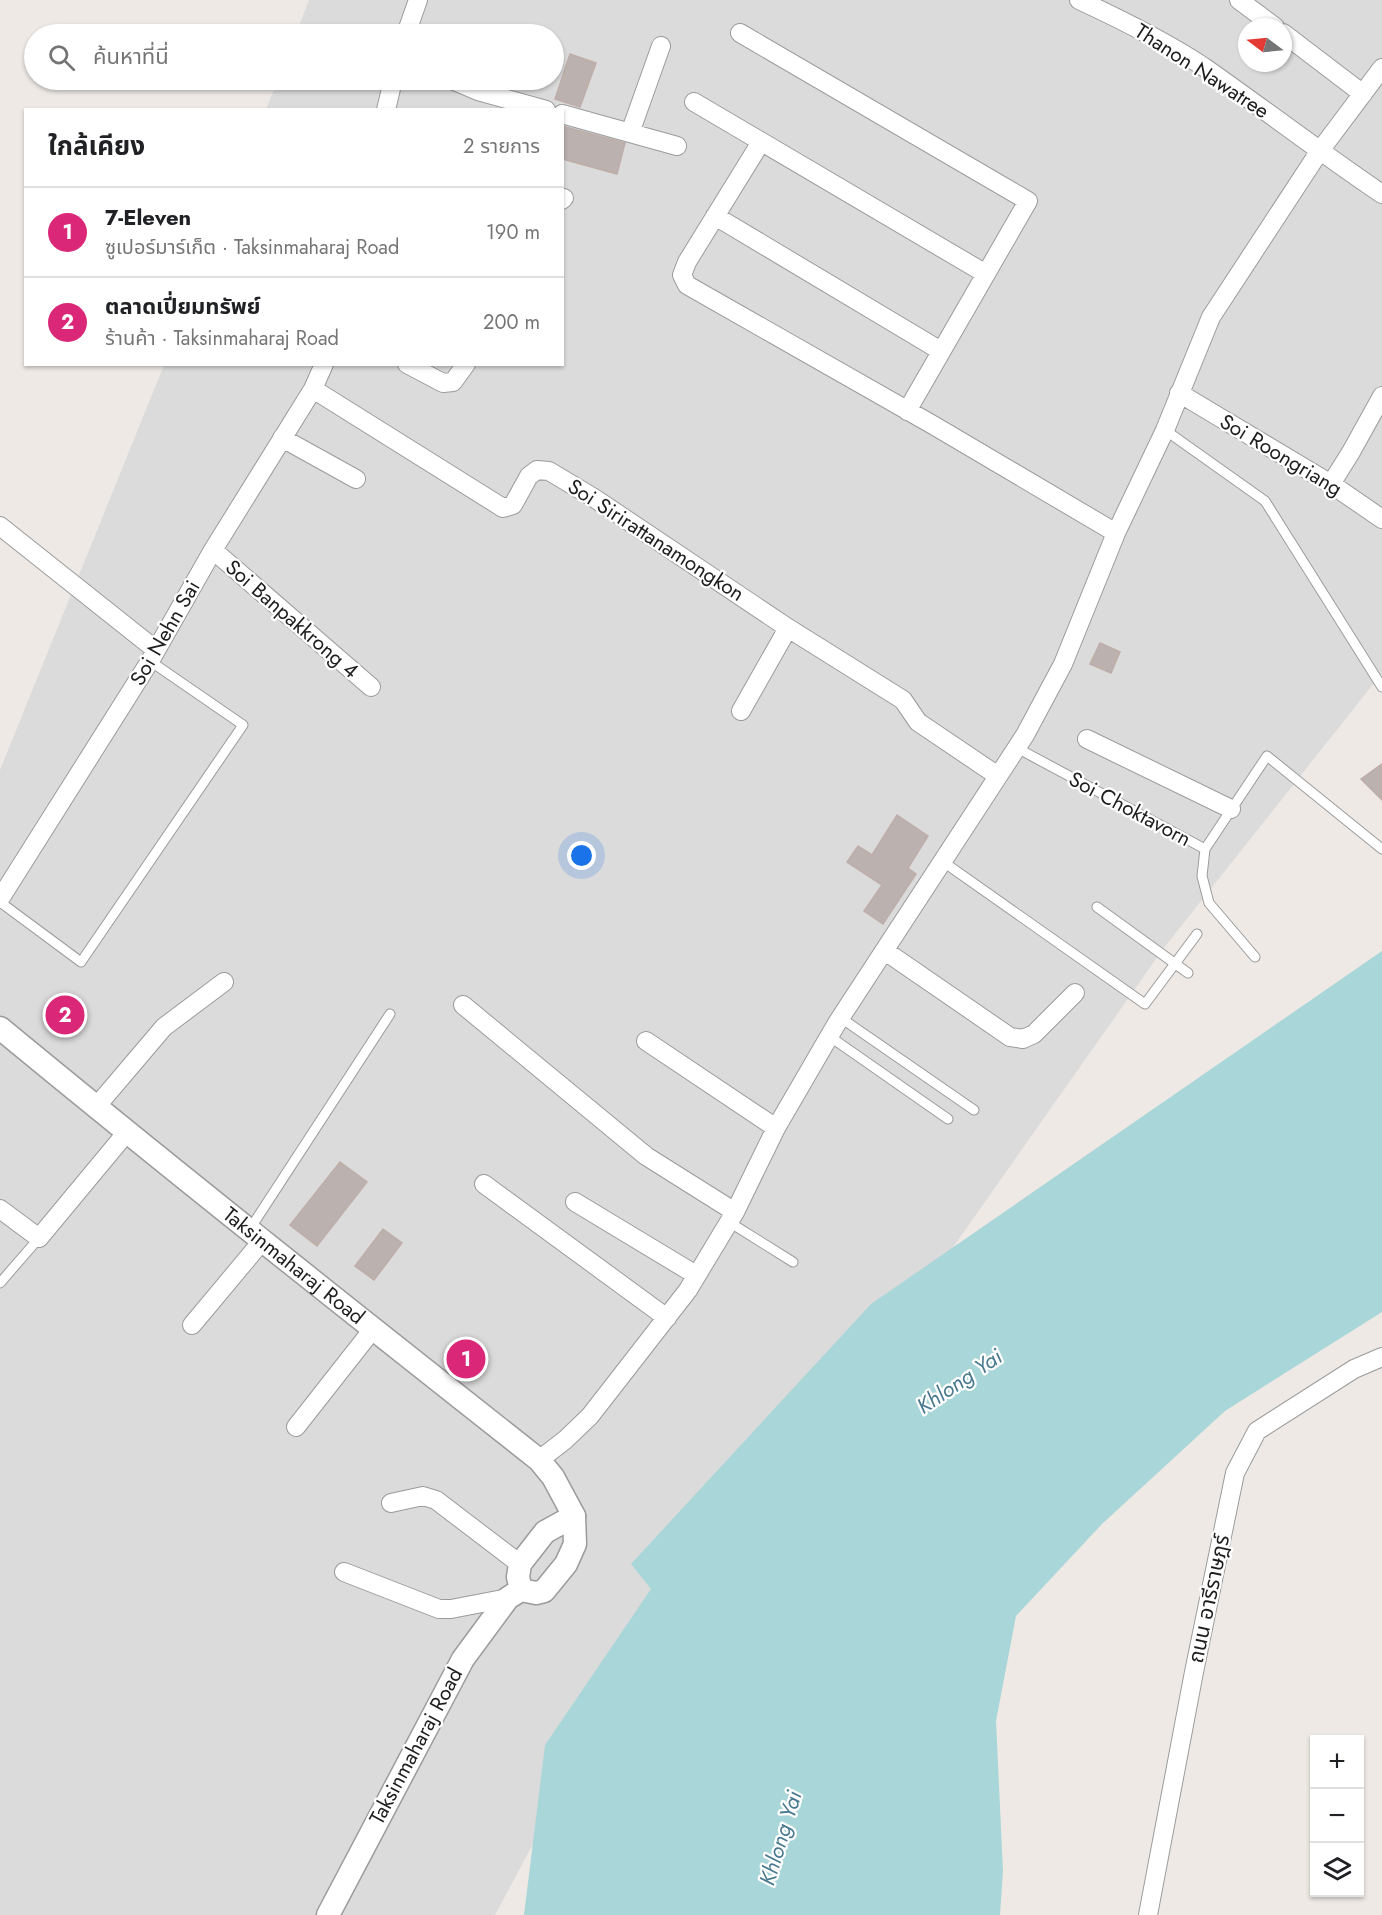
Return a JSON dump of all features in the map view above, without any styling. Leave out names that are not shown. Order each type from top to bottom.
[{"type":"street","points":[[410,24],[418,0]]},
{"type":"street","name":"Thanon Nawatree","points":[[1079,0],[1126,21],[1202,66],[1318,152],[1382,194]]},
{"type":"street","points":[[1239,0],[1263,18]]},
{"type":"street","points":[[740,33],[1028,201],[907,411]]},
{"type":"street","points":[[1292,40],[1363,94]]},
{"type":"street","points":[[630,132],[661,46]]},
{"type":"street","points":[[539,1460],[565,1440],[590,1416],[667,1318],[696,1275],[732,1217],[776,1128],[829,1036],[1017,748],[1063,664],[1116,533],[1165,430],[1211,317],[1318,152],[1382,68]]},
{"type":"street","points":[[386,108],[391,90]]},
{"type":"street","points":[[476,90],[539,108]]},
{"type":"street","points":[[694,102],[986,274]]},
{"type":"street","points":[[564,115],[677,146]]},
{"type":"street","points":[[761,142],[687,262],[682,276],[687,285],[1116,533]]},
{"type":"street","points":[[715,216],[941,351]]},
{"type":"street","name":"Soi Nehn Sai","points":[[0,901],[153,655],[213,550],[313,389],[323,366]]},
{"type":"street","points":[[411,366],[443,383],[453,382],[465,366]]},
{"type":"street","name":"Soi Sirirattanamongkon","points":[[313,389],[503,508],[513,505],[529,476],[537,470],[549,471],[594,498],[788,628],[903,700],[918,722],[998,776]]},
{"type":"street","name":"Soi Roongriang","points":[[1179,393],[1331,484],[1382,519]]},
{"type":"street","points":[[1331,484],[1382,396]]},
{"type":"street","points":[[282,438],[356,479]]},
{"type":"street","points":[[0,526],[153,655]]},
{"type":"street","name":"Soi Banpakkrong 4","points":[[213,550],[371,687]]},
{"type":"street","points":[[741,711],[788,628]]},
{"type":"street","points":[[1087,739],[1231,809]]},
{"type":"street","points":[[885,951],[1010,1036],[1023,1039],[1034,1034],[1075,993]]},
{"type":"street","points":[[96,1107],[164,1027],[224,982]]},
{"type":"street","points":[[463,1005],[646,1156],[732,1217]]},
{"type":"street","name":"Taksinmaharaj Road","points":[[0,1028],[539,1460],[553,1477],[574,1516],[575,1544],[566,1564],[544,1591],[515,1594],[463,1659],[328,1915]]},
{"type":"street","points":[[646,1041],[776,1128]]},
{"type":"street","points":[[0,1209],[39,1238],[127,1132]]},
{"type":"street","points":[[484,1184],[667,1318]]},
{"type":"street","points":[[575,1202],[696,1275]]},
{"type":"street","points":[[192,1325],[256,1234]]},
{"type":"street","points":[[296,1427],[373,1329]]},
{"type":"street","name":"ถนน อารีราษฎร์","points":[[1148,1915],[1235,1473],[1257,1431],[1354,1369],[1382,1357]]},
{"type":"street","points":[[391,1503],[423,1496],[436,1500],[520,1564]]},
{"type":"street","points":[[344,1572],[439,1609],[451,1609],[515,1594],[520,1564],[545,1532],[574,1516]]},
{"type":"lane","points":[[1165,430],[1265,501],[1382,687]]},
{"type":"lane","points":[[0,901],[81,962],[243,725],[153,655]]},
{"type":"lane","name":"Soi Choktavorn","points":[[1017,748],[1205,849],[1267,756],[1382,849]]},
{"type":"lane","points":[[1205,849],[1202,876],[1209,903],[1255,957]]},
{"type":"lane","points":[[942,861],[1144,1004],[1197,934]]},
{"type":"lane","points":[[1097,907],[1188,973]]},
{"type":"lane","points":[[256,1234],[390,1014]]},
{"type":"lane","points":[[841,1018],[974,1110]]},
{"type":"lane","points":[[829,1036],[948,1119]]},
{"type":"lane","points":[[732,1217],[793,1262]]},
{"type":"lane","points":[[0,1283],[39,1238]]},
{"type":"shaded area","points":[[309,0],[1382,0],[1382,673],[1163,949],[533,1844],[495,1915],[0,1915],[0,770],[164,366],[564,366],[564,108],[266,108],[274,90],[564,90],[564,24],[300,24]]},
{"type":"water","name":"Khlong Yai","points":[[1382,951],[1382,1312],[1225,1411],[1102,1524],[1016,1616],[996,1721],[1003,1871],[1000,1915],[524,1915],[545,1745],[651,1589],[631,1564],[871,1304]]},
{"type":"building","points":[[570,54],[596,63],[580,107],[555,99],[558,90],[564,90],[564,72]]},
{"type":"building","points":[[564,127],[625,143],[617,174],[564,160]]},
{"type":"building","points":[[1100,643],[1120,652],[1111,673],[1090,664]]},
{"type":"building","points":[[1382,764],[1382,800],[1361,779]]},
{"type":"building","points":[[897,815],[928,836],[908,868],[916,874],[883,924],[864,911],[882,885],[847,862],[858,846],[872,855]]},
{"type":"building","points":[[340,1162],[367,1182],[317,1246],[290,1225]]},
{"type":"building","points":[[383,1229],[402,1243],[374,1280],[355,1266]]},
{"type":"place","name":"ตลาดเปี่ยมทรัพย์","points":[[65,1015]]},
{"type":"place","name":"7-Eleven","points":[[466,1359]]}]
